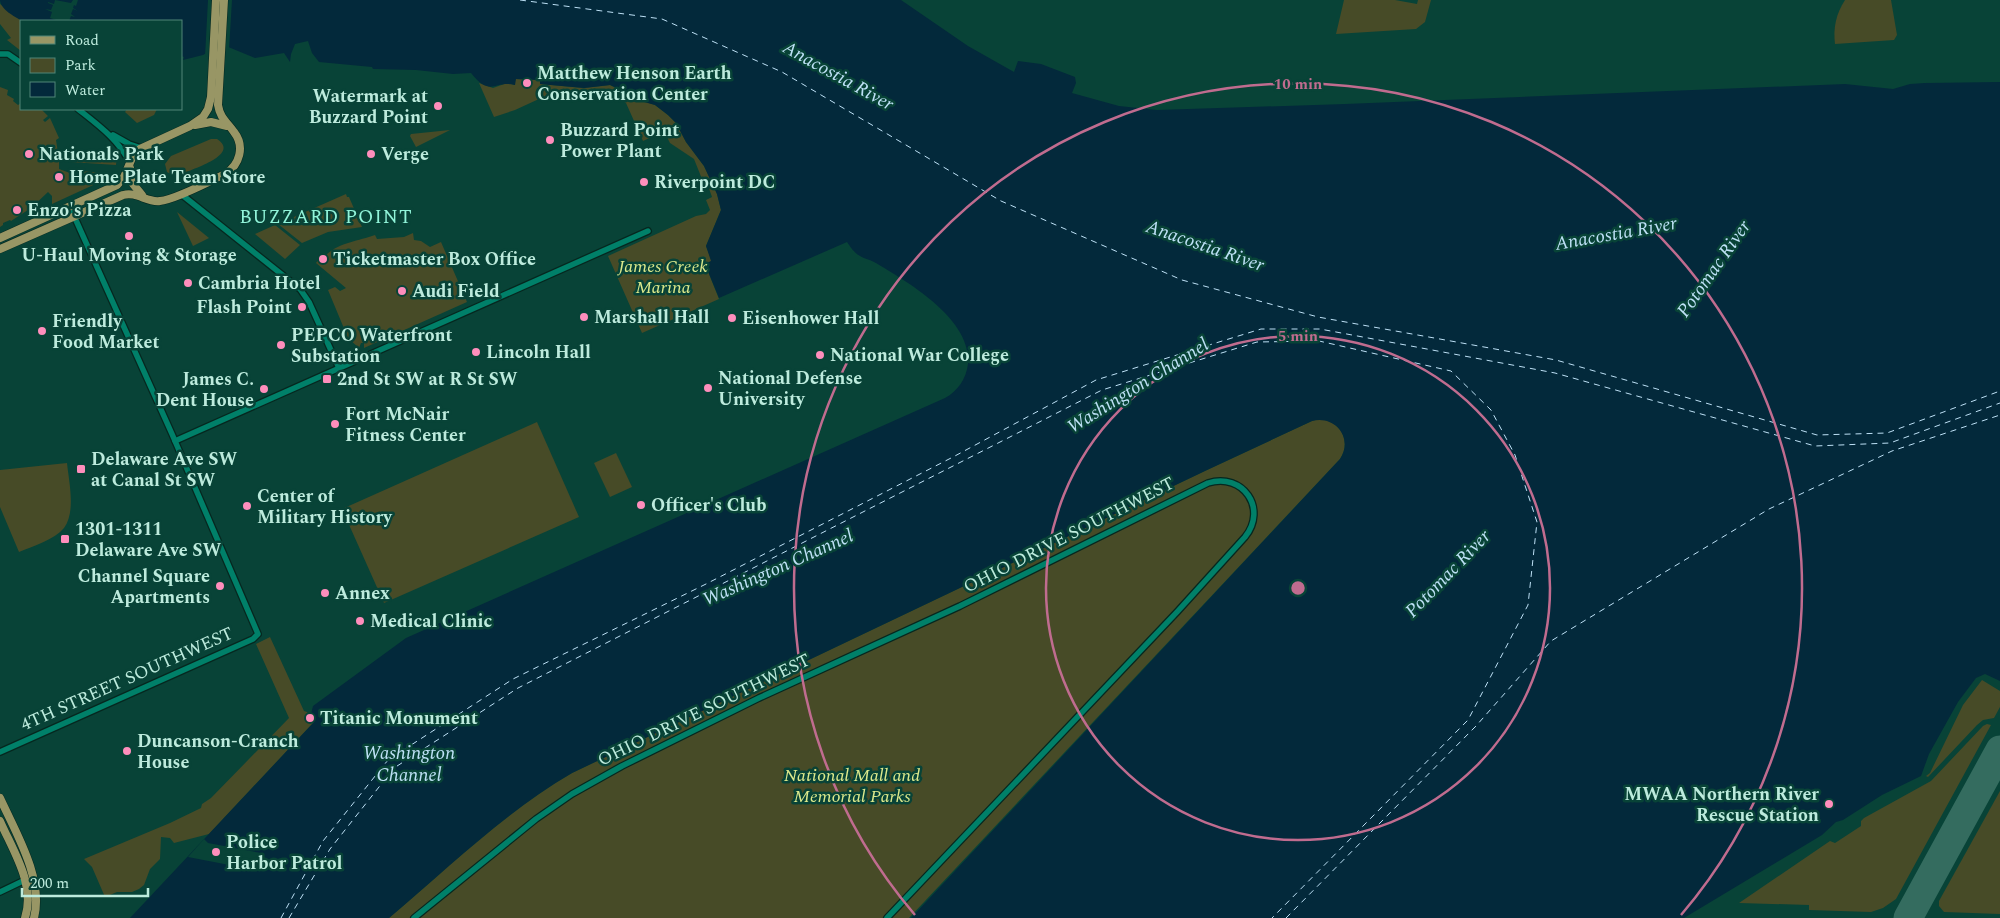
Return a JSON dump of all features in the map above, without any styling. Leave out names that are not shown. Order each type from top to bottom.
[{"type":"main road","points":[[0,249],[124,194],[133,194],[153,201],[162,201],[225,174],[235,166],[240,145],[237,136],[222,119],[219,108],[216,80],[216,0]]},
{"type":"main road","points":[[0,238],[117,185],[123,180],[130,164],[141,148],[190,126],[202,117],[208,109],[216,80],[224,0]]},
{"type":"main road","points":[[190,126],[212,122],[229,127]]},
{"type":"main road","points":[[130,164],[133,184],[144,198]]},
{"type":"main road","points":[[0,798],[33,876],[37,901],[34,918]]},
{"type":"main road","points":[[0,821],[25,880],[28,902],[25,918]]},
{"type":"street","points":[[2,53],[20,63]]},
{"type":"street","points":[[79,110],[126,143],[141,148]]},
{"type":"street","points":[[105,130],[122,149],[130,164]]},
{"type":"street","points":[[181,194],[295,284],[304,294],[339,368]]},
{"type":"street","points":[[70,207],[175,441],[648,231]]},
{"type":"street","name":"4TH STREET SOUTHWEST","points":[[0,752],[253,639],[257,635],[256,628],[175,441]]},
{"type":"street","name":"OHIO DRIVE SOUTHWEST","points":[[414,918],[546,812],[588,785],[656,748],[759,698],[960,606],[1208,482],[1228,481],[1245,491],[1254,509],[1254,519],[1248,533],[1154,636],[887,918]]},
{"type":"street","points":[[0,892],[25,880]]},
{"type":"green space","points":[[1344,0],[1395,0],[1417,4],[1418,0],[1431,0],[1425,22],[1416,29],[1336,34]]},
{"type":"green space","points":[[1845,0],[1891,0],[1897,35],[1894,40],[1835,44],[1834,32],[1836,21]]},
{"type":"green space","points":[[0,4],[21,20],[20,50],[7,40],[11,38],[0,24]]},
{"type":"green space","name":"James Creek Marina","points":[[515,79],[540,80],[540,84],[584,88],[610,85],[637,99],[655,105],[676,123],[686,142],[704,166],[717,194],[721,210],[706,246],[712,261],[705,264],[719,299],[642,333],[608,256],[696,216],[706,214],[710,210],[706,200],[712,197],[706,180],[702,179],[694,159],[670,143],[664,131],[660,131],[658,134],[643,141],[626,103],[606,91],[592,93],[561,91],[552,93],[515,110],[494,117],[479,83],[493,88],[507,83],[515,85]]},
{"type":"green space","name":"Nationals Park","points":[[0,87],[8,90],[7,95],[14,99],[13,101],[18,105],[20,104],[20,110],[42,110],[48,116],[43,120],[45,122],[50,118],[59,138],[56,140],[59,169],[70,173],[70,170],[103,173],[102,181],[52,204],[52,196],[48,192],[31,208],[11,221],[3,223],[0,227]]},
{"type":"green space","points":[[126,110],[156,110],[154,115],[137,123],[125,112]]},
{"type":"green space","points":[[450,130],[416,147],[410,136],[411,134]]},
{"type":"green space","points":[[211,139],[217,139],[223,145],[223,151],[219,156],[202,166],[179,175],[174,176],[167,172],[165,164],[171,156]]},
{"type":"green space","points":[[109,149],[117,155],[116,165],[71,162],[71,159],[108,159]]},
{"type":"green space","points":[[346,194],[362,227],[328,232],[302,243],[278,224]]},
{"type":"green space","points":[[177,212],[209,238],[193,246]]},
{"type":"green space","points":[[275,225],[300,245],[285,259],[255,234]]},
{"type":"green space","name":"Audi Field","points":[[413,233],[414,240],[421,241],[430,247],[441,242],[467,302],[364,348],[364,343],[361,343],[359,348],[348,338],[328,290],[335,287],[340,291],[346,288],[316,263],[324,253],[326,255],[337,247],[350,242],[375,235],[377,239],[404,237]]},
{"type":"green space","name":"National Mall and Memorial Parks","points":[[1319,419],[1333,423],[1342,433],[1345,445],[1340,459],[909,918],[389,918],[500,823],[547,788],[572,773],[1207,470]]},
{"type":"green space","points":[[537,422],[579,517],[384,603],[342,509]]},
{"type":"green space","points":[[616,453],[632,487],[610,497],[594,463]]},
{"type":"green space","points":[[67,463],[71,497],[68,521],[64,528],[55,536],[19,552],[0,507],[0,470]]},
{"type":"green space","points":[[270,637],[304,711],[307,712],[314,722],[209,834],[174,843],[170,838],[161,837],[160,859],[150,869],[144,885],[132,892],[117,892],[105,897],[92,867],[84,859],[201,808],[202,804],[211,798],[289,718],[256,644]]},
{"type":"green space","points":[[1982,680],[2000,691],[2000,707],[1994,718],[1983,720],[1977,725],[1928,777],[1926,776],[1930,773],[1963,705]]},
{"type":"green space","points":[[1987,724],[1991,725],[1896,899],[1883,908],[1871,912],[1809,910],[1809,905],[1739,903],[1830,841],[1835,843],[1861,826],[1861,821],[1864,818],[1931,781]]},
{"type":"green space","points":[[2000,791],[2000,914],[1944,912],[1939,906],[1939,901]]},
{"type":"water","points":[[0,0],[901,0],[968,46],[1014,72],[1018,61],[1041,64],[1075,77],[1076,83],[1072,93],[1119,106],[1157,110],[1845,84],[1893,89],[1910,84],[1925,83],[2000,82],[2000,681],[1985,674],[1976,678],[1958,702],[1929,754],[1921,776],[1882,795],[1843,820],[1836,822],[1822,835],[1684,918],[911,918],[1340,459],[1345,443],[1340,430],[1328,421],[1312,421],[572,773],[547,788],[500,823],[389,918],[130,918],[314,722],[310,718],[313,706],[406,638],[945,398],[961,384],[965,375],[968,364],[967,348],[960,332],[949,317],[935,304],[904,280],[858,255],[847,242],[719,298],[705,264],[711,261],[706,246],[721,210],[717,194],[704,166],[686,142],[676,123],[668,115],[655,105],[637,100],[629,93],[610,85],[584,88],[540,84],[540,80],[516,79],[515,85],[488,86],[483,85],[471,73],[453,74],[416,70],[373,69],[372,67],[319,62],[312,53],[308,41],[295,44],[290,62],[284,53],[255,58],[221,44],[203,55],[183,60],[182,20],[20,20],[5,10]]},
{"type":"pier","points":[[55,0],[71,3],[73,0],[78,0],[73,8],[78,11],[73,9],[71,14],[75,17],[71,16],[69,20],[56,20],[50,18],[52,12],[45,9],[51,10],[53,5],[48,2],[54,4]]},
{"type":"pier","points":[[208,0],[232,0],[229,50],[219,47],[205,57]]},
{"type":"pier","points":[[204,839],[208,843],[261,853],[263,856],[250,869],[188,857]]},
{"type":"ferry route","points":[[520,0],[662,19],[782,72],[1001,201],[1182,280],[1318,317],[1556,360],[1817,435],[1887,433],[2000,391]]},
{"type":"ferry route","points":[[281,918],[323,841],[388,760],[513,679],[706,584],[953,457],[1096,380],[1261,329],[1320,329],[1555,373],[1815,446],[1890,443],[2000,403]]},
{"type":"ferry route","points":[[289,918],[330,849],[394,768],[518,688],[1102,390],[1257,342],[1319,341],[1451,371],[1491,410],[1515,455],[1537,522],[1528,605],[1468,720],[1272,918]]},
{"type":"ferry route","points":[[1286,918],[1476,726],[1551,641],[1769,509],[1892,451],[2000,415]]},
{"type":"taxiway","points":[[1992,765],[2000,760]]},
{"type":"runway","points":[[1908,918],[2000,750]]},
{"type":"place","name":"Matthew Henson Earth Conservation Center","points":[[527,83]]},
{"type":"place","name":"Watermark at Buzzard Point","points":[[438,106]]},
{"type":"place","name":"Buzzard Point Power Plant","points":[[550,140]]},
{"type":"place","name":"Nationals Park","points":[[29,154]]},
{"type":"place","name":"Verge","points":[[371,154]]},
{"type":"place","name":"Home Plate Team Store","points":[[59,177]]},
{"type":"place","name":"Riverpoint DC","points":[[644,182]]},
{"type":"place","name":"Enzo's Pizza","points":[[17,210]]},
{"type":"place","name":"U-Haul Moving & Storage","points":[[129,236]]},
{"type":"place","name":"Ticketmaster Box Office","points":[[323,259]]},
{"type":"place","name":"Cambria Hotel","points":[[188,283]]},
{"type":"place","name":"Audi Field","points":[[402,291]]},
{"type":"place","name":"Flash Point","points":[[302,307]]},
{"type":"place","name":"Marshall Hall","points":[[584,317]]},
{"type":"place","name":"Eisenhower Hall","points":[[732,318]]},
{"type":"place","name":"Friendly Food Market","points":[[42,331]]},
{"type":"place","name":"PEPCO Waterfront Substation","points":[[281,345]]},
{"type":"place","name":"Lincoln Hall","points":[[476,352]]},
{"type":"place","name":"National War College","points":[[820,355]]},
{"type":"place","name":"2nd St SW at R St SW","points":[[327,379]]},
{"type":"place","name":"National Defense University","points":[[708,388]]},
{"type":"place","name":"James C. Dent House","points":[[264,389]]},
{"type":"place","name":"Fort McNair Fitness Center","points":[[335,424]]},
{"type":"place","name":"Delaware Ave SW at Canal St SW","points":[[81,469]]},
{"type":"place","name":"Officer's Club","points":[[641,505]]},
{"type":"place","name":"Center of Military History","points":[[247,506]]},
{"type":"place","name":"1301-1311 Delaware Ave SW","points":[[65,539]]},
{"type":"place","name":"Channel Square Apartments","points":[[220,586]]},
{"type":"place","name":"Annex","points":[[325,593]]},
{"type":"place","name":"Medical Clinic","points":[[360,621]]},
{"type":"place","name":"Titanic Monument","points":[[310,718]]},
{"type":"place","name":"Duncanson-Cranch House","points":[[127,751]]},
{"type":"place","name":"MWAA Northern River Rescue Station","points":[[1829,804]]},
{"type":"place","name":"Police Harbor Patrol","points":[[216,852]]},
{"type":"district","name":"BUZZARD POINT","points":[[326,217]]},
{"type":"water label","name":"Anacostia River","points":[[838,76]]},
{"type":"water label","name":"Anacostia River","points":[[1616,234]]},
{"type":"water label","name":"Anacostia River","points":[[1205,246]]},
{"type":"water label","name":"Potomac River","points":[[1714,269]]},
{"type":"water label","name":"Washington Channel","points":[[1138,386]]},
{"type":"water label","name":"Washington Channel","points":[[778,568]]},
{"type":"water label","name":"Potomac River","points":[[1448,574]]},
{"type":"water label","name":"Washington Channel","points":[[409,764]]}]
